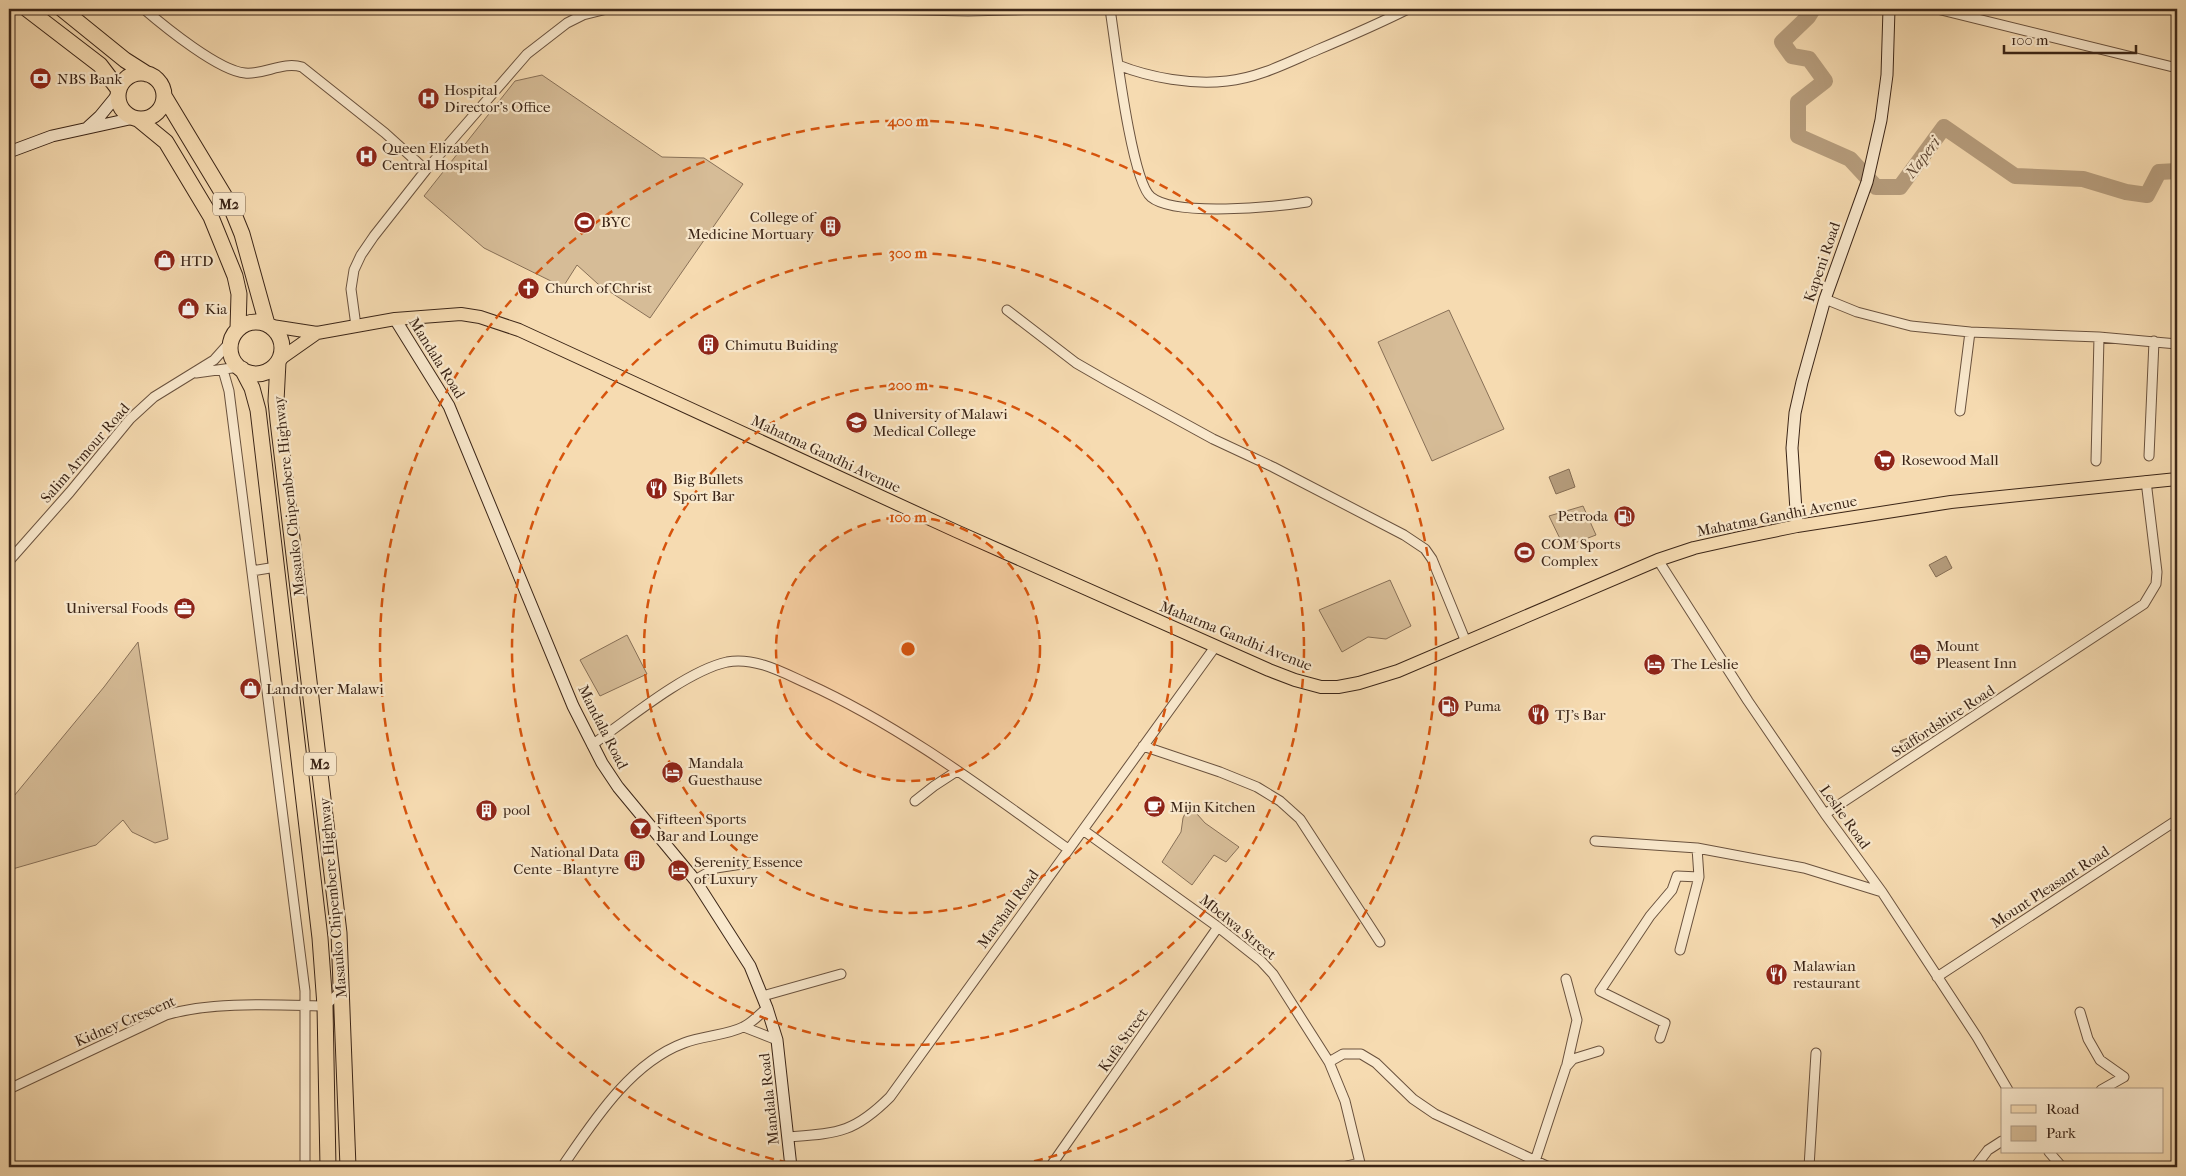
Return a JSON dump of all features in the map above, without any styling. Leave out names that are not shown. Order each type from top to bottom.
[{"type":"highway","name":"M2","points":[[27,9],[100,65],[118,92],[122,108],[166,142],[211,217],[235,276],[239,294],[232,356],[241,368]]},
{"type":"highway","name":"M2","points":[[62,9],[125,60],[160,82],[164,96],[231,207],[242,234],[270,325],[277,331],[282,344],[279,360]]},
{"type":"highway","points":[[118,92],[126,78],[133,74],[148,74]]},
{"type":"highway","points":[[136,118],[153,116],[163,104],[164,96]]},
{"type":"highway","points":[[234,335],[247,323],[257,321],[270,325]]},
{"type":"highway","points":[[241,368],[258,374],[266,372],[279,360]]},
{"type":"highway","name":"Masauko Chipembere Highway","points":[[279,360],[276,401],[278,421],[340,933],[348,1167]]},
{"type":"highway","name":"Masauko Chipembere Highway","points":[[241,368],[252,388],[258,410],[320,938],[325,1006],[328,1167]]},
{"type":"main road","name":"Mahatma Gandhi Avenue","points":[[270,325],[316,333],[395,319],[461,314],[480,317],[519,330],[939,523],[1215,647],[1295,680],[1338,688],[1398,670],[1658,560],[1694,548],[1798,526],[1951,502],[2146,481],[2177,480]]},
{"type":"main road","name":"Mahatma Gandhi Avenue","points":[[279,360],[316,333]]},
{"type":"street","points":[[144,9],[226,68],[247,74],[294,65],[302,68],[385,133],[426,170]]},
{"type":"street","points":[[356,326],[351,289],[354,270],[361,255],[426,170],[526,54],[567,23],[584,15],[607,9]]},
{"type":"street","points":[[871,9],[1044,9]]},
{"type":"street","points":[[1110,9],[1118,65],[1141,180],[1144,189],[1153,198],[1167,205],[1224,208],[1277,206],[1308,202]]},
{"type":"street","points":[[1118,65],[1130,70],[1178,80],[1228,81],[1277,67],[1408,9]]},
{"type":"street","name":"Kapeni Road","points":[[1798,526],[1792,448],[1795,414],[1825,299],[1867,182],[1881,120],[1887,75],[1890,9]]},
{"type":"street","points":[[1937,9],[2177,68]]},
{"type":"street","points":[[88,127],[100,116],[118,92]]},
{"type":"street","points":[[9,152],[52,136],[136,118]]},
{"type":"street","points":[[1825,299],[1857,312],[1911,326],[1970,332],[2099,337],[2177,344]]},
{"type":"street","points":[[1007,310],[1076,363],[1213,440],[1370,517],[1404,535],[1425,549],[1432,559],[1466,642]]},
{"type":"street","name":"Mandala Road","points":[[395,319],[436,382],[453,413],[573,706],[592,745],[618,787],[695,880],[750,966],[763,996],[777,1040],[791,1167]]},
{"type":"street","points":[[1960,411],[1970,332]]},
{"type":"street","name":"Salim Armour Road","points":[[9,561],[70,492],[130,419],[154,397],[218,356],[234,335]]},
{"type":"street","points":[[2096,461],[2099,337]]},
{"type":"street","points":[[2149,456],[2154,341]]},
{"type":"street","name":"Salim Armour Road","points":[[191,374],[241,368]]},
{"type":"street","points":[[223,370],[230,391],[304,992],[305,1167]]},
{"type":"street","name":"Staffordshire Road","points":[[1825,814],[2125,619],[2144,604],[2156,584],[2157,572],[2146,481]]},
{"type":"street","name":"Leslie Road","points":[[1658,560],[1748,701],[1825,814],[1882,892],[1977,1037],[2007,1088]]},
{"type":"street","points":[[252,571],[276,567]]},
{"type":"street","name":"Marshall Road","points":[[789,1137],[824,1134],[850,1128],[866,1120],[890,1097],[1215,647]]},
{"type":"street","points":[[592,745],[671,689],[706,669],[728,662],[751,661],[778,670],[868,713],[957,770],[1068,849]]},
{"type":"street","points":[[1143,746],[1220,772],[1257,787],[1280,801],[1300,819],[1380,942]]},
{"type":"street","points":[[916,802],[934,786],[957,770]]},
{"type":"street","name":"Mount Pleasant Road","points":[[1937,976],[2177,820]]},
{"type":"street","name":"Mbelwa Street","points":[[1083,830],[1218,927],[1261,961],[1273,974],[1329,1062],[1345,1101],[1361,1165]]},
{"type":"street","points":[[1595,841],[1697,848],[1804,868],[1882,892]]},
{"type":"street","points":[[1680,950],[1699,877],[1697,848]]},
{"type":"street","points":[[695,880],[716,868],[755,862]]},
{"type":"street","points":[[1660,1038],[1665,1023],[1600,991],[1650,916],[1672,890],[1677,876],[1699,877]]},
{"type":"street","name":"Kufa Street","points":[[1050,1167],[1218,927]]},
{"type":"street","points":[[763,996],[841,974]]},
{"type":"street","points":[[1535,1160],[1566,1067],[1577,1020],[1566,979]]},
{"type":"street","points":[[325,1006],[343,990]]},
{"type":"street","name":"Kidney Crescent","points":[[9,1089],[166,1015],[184,1009],[325,1006]]},
{"type":"street","points":[[562,1167],[618,1091],[649,1064],[667,1051],[684,1043],[744,1027],[767,1008]]},
{"type":"street","points":[[2080,1012],[2088,1039],[2100,1060],[2124,1077],[2105,1088]]},
{"type":"street","points":[[744,1027],[777,1040]]},
{"type":"street","points":[[1566,1067],[1574,1059],[1598,1050]]},
{"type":"street","points":[[1809,1167],[1816,1053]]},
{"type":"street","points":[[1329,1062],[1343,1054],[1361,1054],[1376,1063],[1413,1099],[1435,1114],[1549,1167]]},
{"type":"street","points":[[1975,1167],[1988,1150],[2001,1142]]},
{"type":"street","points":[[2050,1154],[2062,1167]]},
{"type":"street","points":[[1342,1167],[1361,1165]]},
{"type":"green space","name":"BYC","points":[[542,75],[662,157],[704,158],[743,184],[650,318],[598,284],[577,265],[563,287],[484,248],[424,196],[515,81]]},
{"type":"green space","points":[[1449,310],[1504,429],[1432,461],[1378,342]]},
{"type":"green space","points":[[1583,506],[1596,535],[1564,547],[1549,516]]},
{"type":"green space","points":[[1390,580],[1411,626],[1386,639],[1368,637],[1342,652],[1319,610]]},
{"type":"green space","points":[[627,635],[647,674],[600,696],[580,660]]},
{"type":"green space","points":[[138,642],[168,839],[155,843],[132,832],[123,820],[96,845],[9,870],[9,802],[104,687]]},
{"type":"green space","points":[[1189,805],[1205,823],[1239,847],[1226,862],[1214,855],[1192,885],[1162,862],[1181,832],[1183,818]]},
{"type":"shaded area","points":[[1569,469],[1575,487],[1556,494],[1549,477]]},
{"type":"shaded area","points":[[1946,556],[1952,568],[1936,577],[1929,565]]},
{"type":"shaded area","points":[[1921,733],[1925,743],[1905,752],[1900,741]]},
{"type":"waterway","name":"Naperi","points":[[1813,9],[1808,17],[1782,42],[1792,56],[1809,59],[1825,81],[1798,102],[1798,136],[1850,159],[1876,187],[1900,187],[1944,127],[2015,176],[2083,179],[2126,192],[2147,195],[2159,172],[2177,171]]},
{"type":"place","name":"NBS Bank","points":[[41,79]]},
{"type":"place","name":"Hospital Director's Office","points":[[428,99]]},
{"type":"place","name":"Queen Elizabeth Central Hospital","points":[[366,157]]},
{"type":"place","name":"BYC","points":[[585,222]]},
{"type":"place","name":"College of Medicine Mortuary","points":[[830,226]]},
{"type":"place","name":"HTD","points":[[164,261]]},
{"type":"place","name":"Church of Christ","points":[[529,288]]},
{"type":"place","name":"Kia","points":[[189,309]]},
{"type":"place","name":"Chimutu Buiding","points":[[709,345]]},
{"type":"place","name":"University of Malawi Medical College","points":[[857,423]]},
{"type":"place","name":"Rosewood Mall","points":[[1885,460]]},
{"type":"place","name":"Big Bullets Sport Bar","points":[[657,488]]},
{"type":"place","name":"Petroda","points":[[1624,516]]},
{"type":"place","name":"COM Sports Complex","points":[[1525,553]]},
{"type":"place","name":"Universal Foods","points":[[184,608]]},
{"type":"place","name":"Mount Pleasent Inn","points":[[1920,655]]},
{"type":"place","name":"The Leslie","points":[[1655,664]]},
{"type":"place","name":"Landrover Malawi","points":[[250,689]]},
{"type":"place","name":"Puma","points":[[1448,706]]},
{"type":"place","name":"TJ's Bar","points":[[1539,715]]},
{"type":"place","name":"Mandala Guesthause","points":[[672,772]]},
{"type":"place","name":"Mijn Kitchen","points":[[1154,807]]},
{"type":"place","name":"pool","points":[[487,810]]},
{"type":"place","name":"Fifteen Sports Bar and Lounge","points":[[640,828]]},
{"type":"place","name":"National Data Cente - Blantyre","points":[[635,861]]},
{"type":"place","name":"Serenity Essence of Luxury","points":[[678,871]]},
{"type":"place","name":"Malawian restaurant","points":[[1777,975]]}]
